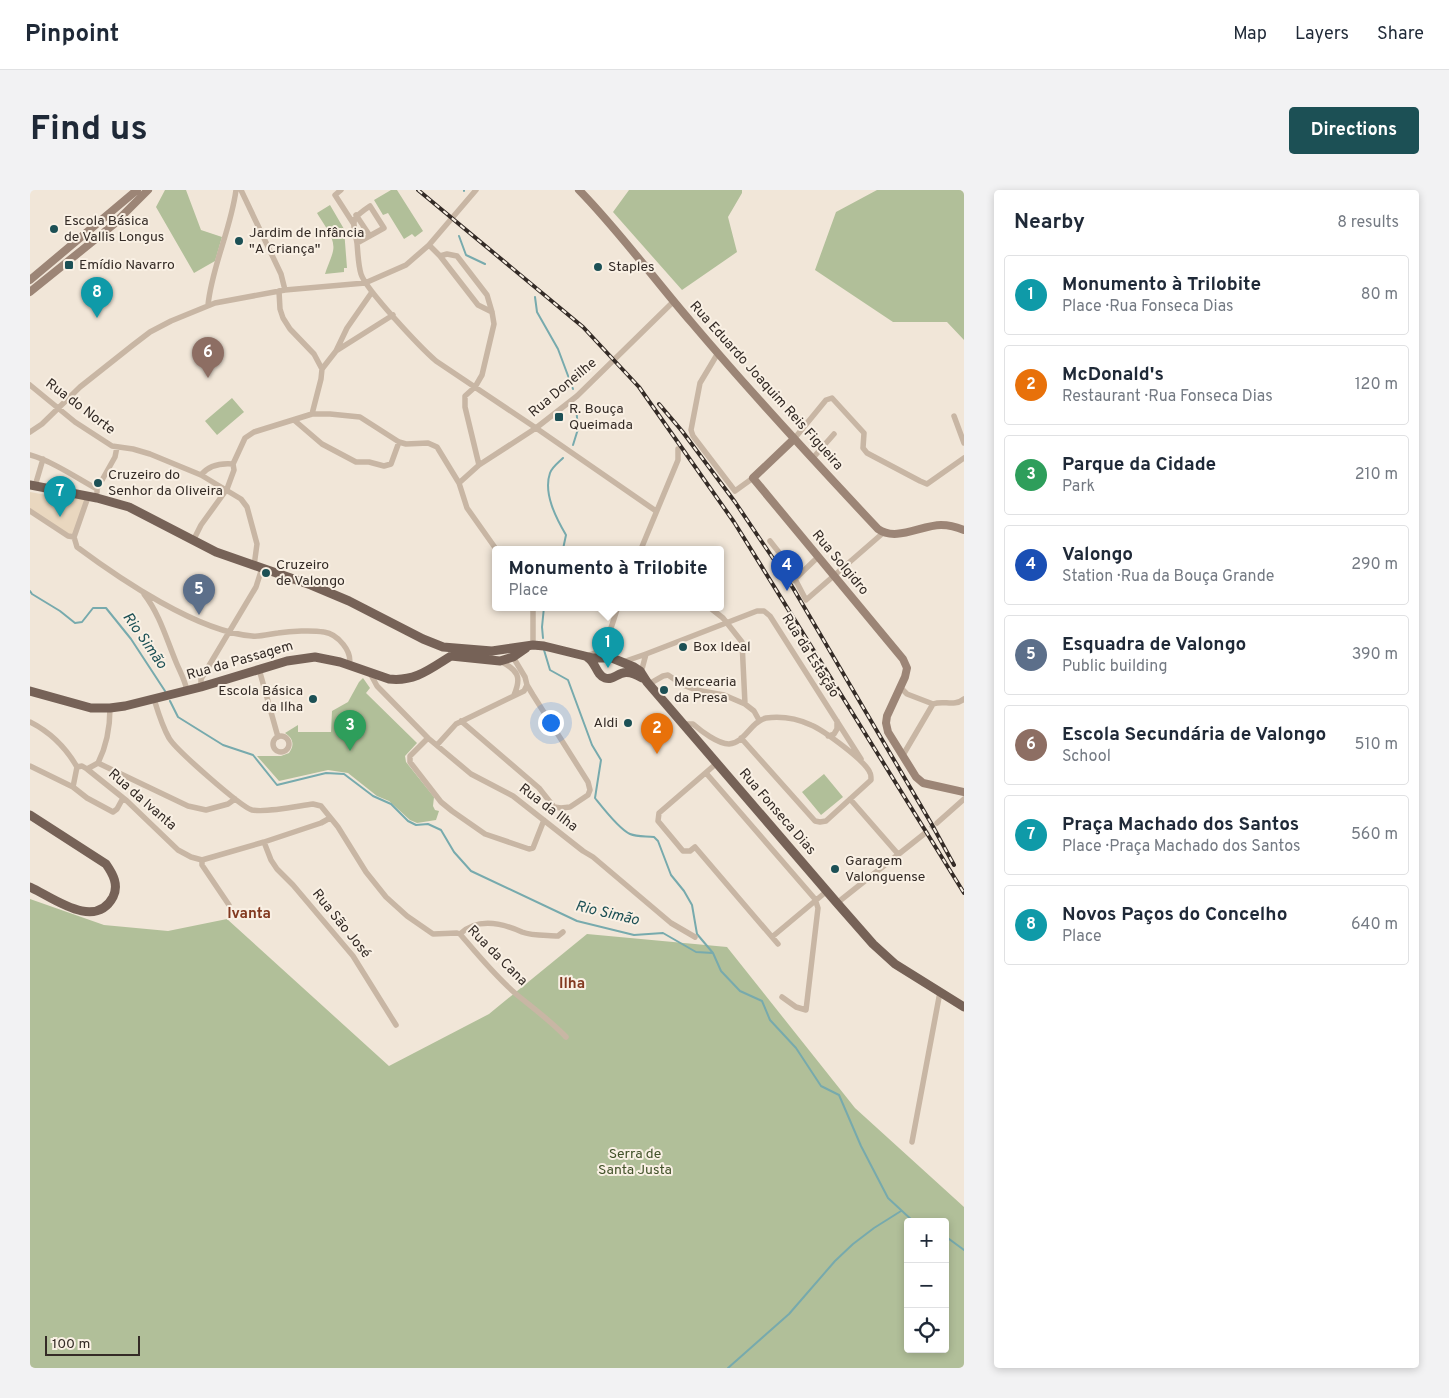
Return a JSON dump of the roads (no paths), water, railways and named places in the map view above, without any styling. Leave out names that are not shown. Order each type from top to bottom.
[{"type":"main road","points":[[30,280],[137,190]]},
{"type":"main road","points":[[30,292],[121,218],[148,190]]},
{"type":"main road","name":"Rua Eduardo Joaquim Reis Figueira","points":[[579,190],[794,439],[883,533]]},
{"type":"main road","points":[[95,226],[102,234]]},
{"type":"main road","points":[[753,478],[794,439]]},
{"type":"main road","name":"Rua Solgidro","points":[[753,478],[903,659],[907,668],[901,688],[887,716],[886,723],[888,732],[916,777],[923,783],[964,792]]},
{"type":"main road","points":[[32,486],[88,497],[97,494],[129,507],[216,552],[312,585],[349,601],[423,639],[452,651],[500,661],[513,657],[533,645]]},
{"type":"main road","points":[[883,533],[892,534],[940,525],[964,530]]},
{"type":"main road","points":[[492,651],[533,645],[585,656]]},
{"type":"main road","points":[[452,651],[492,651],[507,653],[513,657]]},
{"type":"main road","name":"Rua da Passagem","points":[[30,691],[91,708],[110,708],[187,691],[287,661],[315,657],[349,665],[389,679],[406,680],[415,677],[452,651]]},
{"type":"main road","name":"Rua Fonseca Dias","points":[[585,656],[592,660],[608,660],[644,674],[717,763],[884,956],[964,1007]]},
{"type":"main road","points":[[608,660],[619,669],[619,674]]},
{"type":"main road","name":"Rua Fonseca Dias","points":[[608,660],[602,677],[609,678],[619,674],[644,674]]},
{"type":"main road","points":[[30,815],[106,864],[114,875],[116,886],[113,896],[107,904],[98,910],[87,912],[76,911],[30,887]]},
{"type":"street","points":[[208,305],[211,284],[230,222],[236,190]]},
{"type":"street","points":[[241,190],[281,274],[280,309],[283,318],[290,329],[314,354],[322,369]]},
{"type":"street","points":[[342,190],[334,195],[353,223],[361,274],[365,283],[423,350],[436,361],[656,511]]},
{"type":"street","points":[[30,432],[42,424],[80,387],[150,332],[208,305],[282,290],[365,283],[406,265],[429,245],[476,190]]},
{"type":"street","points":[[353,223],[356,215],[370,206],[384,228],[357,243]]},
{"type":"street","points":[[356,215],[370,236]]},
{"type":"street","points":[[429,245],[440,256],[478,305],[492,312]]},
{"type":"street","points":[[440,256],[447,254],[457,256],[487,295],[492,312],[494,324],[482,375],[465,396],[465,407],[479,465]]},
{"type":"street","points":[[312,414],[322,369],[336,352],[346,328],[372,292]]},
{"type":"street","name":"Rua Doneilhe","points":[[459,483],[479,465],[536,428],[577,396],[674,301]]},
{"type":"street","points":[[336,352],[393,315]]},
{"type":"street","points":[[718,353],[700,383],[691,430],[693,436],[735,491],[753,478]]},
{"type":"street","name":"Rua do Norte","points":[[30,385],[74,422],[112,446],[150,454],[201,475],[241,499],[247,507],[257,544],[258,567],[256,587],[201,679],[201,687]]},
{"type":"street","points":[[794,439],[826,400],[832,398],[864,433],[863,448],[867,452],[920,481],[927,484],[964,458]]},
{"type":"street","points":[[193,541],[201,525],[227,490],[234,470],[233,464],[246,438],[254,432],[312,414],[330,414],[360,417],[399,442],[406,444],[428,443],[437,447],[459,483],[467,508],[494,546]]},
{"type":"street","points":[[954,416],[964,444]]},
{"type":"street","points":[[294,420],[322,444],[356,462],[369,462],[384,466],[391,464],[399,442]]},
{"type":"street","points":[[812,458],[834,434]]},
{"type":"street","points":[[30,455],[43,459],[97,494],[115,457],[117,447]]},
{"type":"street","points":[[642,546],[678,460],[678,449]]},
{"type":"street","points":[[32,486],[43,459]]},
{"type":"street","points":[[201,475],[214,466],[233,464]]},
{"type":"street","points":[[88,497],[74,537],[76,547],[142,591],[211,626],[229,632],[254,636],[286,632],[326,632],[340,641],[349,653],[349,665]]},
{"type":"street","points":[[30,511],[68,536],[74,537]]},
{"type":"street","points":[[770,541],[785,560],[806,600],[883,533]]},
{"type":"street","points":[[794,580],[818,557]]},
{"type":"street","points":[[142,591],[158,615],[187,691]]},
{"type":"street","points":[[533,611],[533,645]]},
{"type":"street","points":[[585,656],[596,654],[603,646],[616,611]]},
{"type":"street","points":[[714,611],[723,618],[725,623],[742,642],[745,704]]},
{"type":"street","name":"Rua da Estação","points":[[608,660],[637,658],[757,611],[764,611],[770,616],[864,765]]},
{"type":"street","points":[[603,646],[608,660]]},
{"type":"street","points":[[603,646],[608,660]]},
{"type":"street","points":[[644,674],[646,654]]},
{"type":"street","points":[[461,721],[539,788],[554,807],[570,807],[588,795],[590,790],[588,782],[527,685],[525,677],[513,657]]},
{"type":"street","points":[[637,658],[644,674]]},
{"type":"street","points":[[500,661],[510,666],[518,677],[518,686],[514,695]]},
{"type":"street","points":[[259,669],[278,737]]},
{"type":"street","points":[[619,674],[630,669],[644,674],[668,675],[682,685],[696,690],[724,695],[745,704],[754,712],[759,720]]},
{"type":"street","name":"Rua da Ilha","points":[[370,673],[376,686],[428,738],[471,774],[513,796],[583,851],[593,856],[671,924],[695,938]]},
{"type":"street","points":[[437,746],[456,724],[524,691],[527,685]]},
{"type":"street","points":[[901,688],[907,694],[933,704],[939,702],[953,704],[964,699]]},
{"type":"street","name":"Rua da Cana","points":[[154,699],[164,728],[174,746],[235,799],[251,809],[262,810],[313,804],[321,806],[338,827],[366,872],[386,897],[407,916],[432,934],[460,934],[487,967],[515,993],[552,1022],[566,1037]]},
{"type":"street","points":[[903,755],[933,704]]},
{"type":"street","points":[[87,769],[98,763],[107,742],[110,708]]},
{"type":"street","points":[[685,724],[693,724],[703,733],[731,744],[742,738],[759,720],[780,718],[798,720],[828,736],[864,765],[871,773],[870,780],[826,821],[815,821],[742,738]]},
{"type":"street","points":[[828,736],[834,734],[837,729],[836,721]]},
{"type":"street","points":[[30,722],[69,752],[76,767],[73,787]]},
{"type":"street","points":[[428,738],[410,756],[410,762],[442,802],[452,811],[485,834],[529,849],[533,848],[544,820]]},
{"type":"street","points":[[98,763],[188,806],[206,810],[228,804],[235,799]]},
{"type":"street","points":[[717,763],[660,812],[658,821],[683,851],[695,847],[778,944]]},
{"type":"street","points":[[30,766],[73,787],[87,798],[113,812],[125,799]]},
{"type":"street","name":"Rua da Ivanta","points":[[76,767],[82,766],[87,769],[125,799],[178,850],[202,860]]},
{"type":"street","points":[[706,773],[815,899],[818,908],[806,1010],[796,1007],[782,997]]},
{"type":"street","points":[[715,782],[726,773]]},
{"type":"street","points":[[850,799],[898,854]]},
{"type":"street","points":[[937,824],[964,799]]},
{"type":"street","points":[[230,905],[202,864],[202,860],[264,842],[321,823],[330,818]]},
{"type":"street","points":[[837,903],[924,834]]},
{"type":"street","name":"Rua São José","points":[[264,842],[270,860],[277,869],[354,956],[396,1025]]},
{"type":"street","points":[[772,937],[826,890]]},
{"type":"street","points":[[460,934],[467,928],[479,923],[494,923],[523,932],[558,936],[564,932]]},
{"type":"street","points":[[912,1142],[940,992]]},
{"type":"waterway","points":[[459,236],[466,255],[485,264]]},
{"type":"waterway","points":[[535,297],[537,312],[558,349],[573,389]]},
{"type":"waterway","points":[[573,445],[578,429],[576,406]]},
{"type":"waterway","points":[[563,458],[551,471],[548,489],[558,521],[566,535],[564,546]]},
{"type":"waterway","name":"Rio Simão","points":[[30,591],[75,623],[82,622],[93,608],[106,608],[131,639],[165,691]]},
{"type":"waterway","points":[[543,638],[544,611]]},
{"type":"waterway","points":[[544,650],[550,670],[568,680],[592,745],[601,760],[595,798],[621,828],[630,834],[654,837],[658,841],[671,875],[692,905],[697,934],[713,953]]},
{"type":"waterway","name":"Rio Simão","points":[[170,701],[178,717],[223,745],[253,755],[277,785],[326,773],[344,774],[373,796],[391,804],[408,821],[416,825],[428,824],[441,830],[454,852],[471,871],[577,921],[634,935],[663,933],[696,952],[713,953],[721,971],[740,991],[762,1001],[770,1020],[796,1048],[821,1086],[839,1095],[861,1146],[888,1198],[910,1218]]},
{"type":"waterway","points":[[728,1368],[789,1314],[835,1261],[853,1244],[901,1211]]},
{"type":"waterway","name":"Rio Simão","points":[[949,1239],[964,1250]]},
{"type":"tunnel","points":[[924,834],[937,823]]},
{"type":"railway","points":[[418,190],[583,327],[639,387],[734,522],[964,893]]},
{"type":"railway","points":[[659,404],[682,431],[735,502],[793,588],[954,865]]},
{"type":"place","name":"Escola Básica de Vallis Longus","points":[[54,229]]},
{"type":"place","name":"Jardim de Infância \"A Criança\"","points":[[239,241]]},
{"type":"place","name":"Emídio Navarro","points":[[69,265]]},
{"type":"place","name":"Staples","points":[[598,267]]},
{"type":"place","name":"Novos Paços do Concelho","points":[[97,318]]},
{"type":"place","name":"Escola Secundária de Valongo","points":[[208,378]]},
{"type":"place","name":"R. Bouça Queimada","points":[[559,417]]},
{"type":"place","name":"Cruzeiro do Senhor da Oliveira","points":[[98,483]]},
{"type":"place","name":"Praça Machado dos Santos","points":[[60,517]]},
{"type":"place","name":"Cruzeiro de Valongo","points":[[266,573]]},
{"type":"place","name":"Valongo","points":[[787,591]]},
{"type":"place","name":"Esquadra de Valongo","points":[[199,615]]},
{"type":"place","name":"Box Ideal","points":[[683,647]]},
{"type":"place","name":"Monumento à Trilobite","points":[[608,668]]},
{"type":"place","name":"Mercearia da Presa","points":[[664,690]]},
{"type":"place","name":"Escola Básica da Ilha","points":[[313,699]]},
{"type":"place","name":"Aldi","points":[[628,723]]},
{"type":"place","name":"Parque da Cidade","points":[[350,751]]},
{"type":"place","name":"McDonald's","points":[[657,754]]},
{"type":"place","name":"Garagem Valonguense","points":[[835,869]]},
{"type":"district","name":"Ivanta","points":[[249,914]]},
{"type":"district","name":"Ilha","points":[[572,984]]},
{"type":"park label","name":"Serra de Santa Justa","points":[[635,1162]]}]
